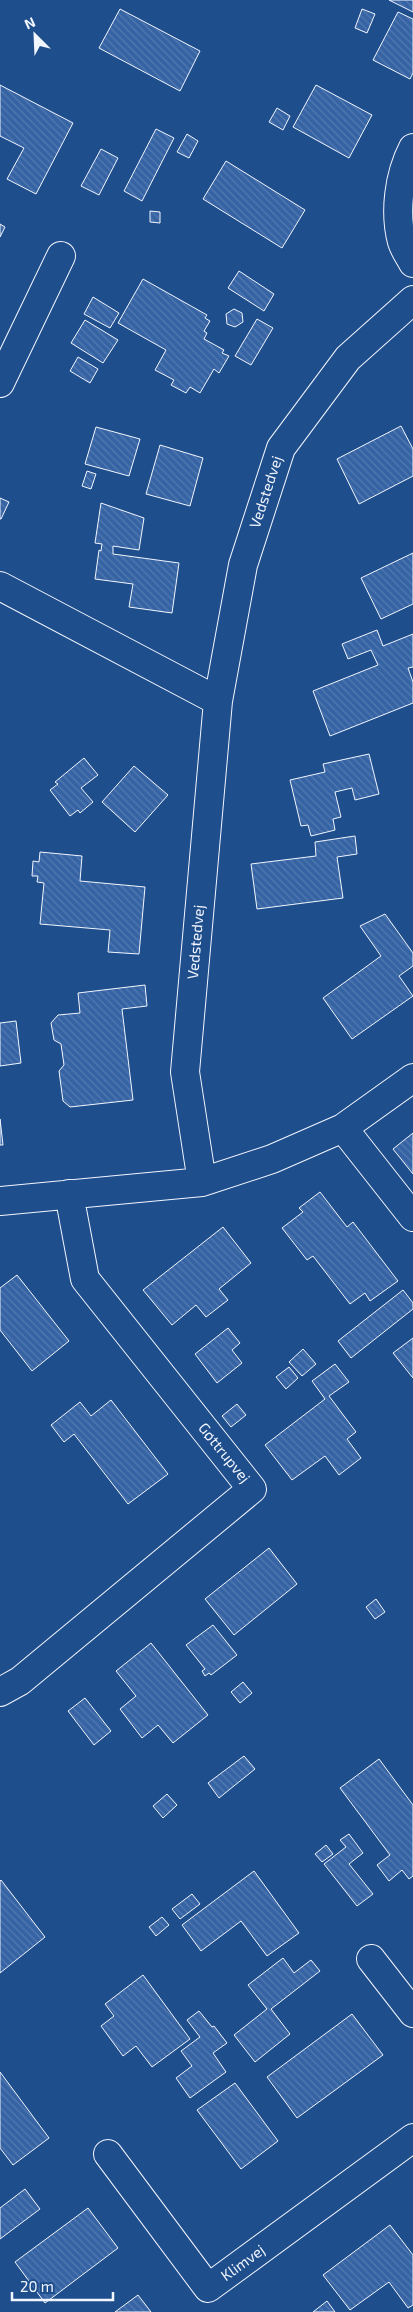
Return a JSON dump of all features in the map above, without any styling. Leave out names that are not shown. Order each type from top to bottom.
[{"type":"street","points":[[413,148],[405,163],[398,204],[402,243],[413,263]]},
{"type":"street","points":[[0,383],[61,256]]},
{"type":"street","name":"Vedstedvej","points":[[202,1182],[185,1072],[218,701],[243,565],[281,448],[348,358],[413,300]]},
{"type":"street","points":[[0,586],[218,701]]},
{"type":"street","points":[[0,1201],[202,1182],[272,1159],[343,1128],[413,1078]]},
{"type":"street","points":[[343,1128],[413,1217]]},
{"type":"street","name":"Gøttrupvej","points":[[0,1692],[20,1680],[252,1489],[85,1279],[69,1194]]},
{"type":"street","points":[[371,1959],[413,2013]]},
{"type":"street","name":"Klimvej","points":[[108,2154],[208,2288],[413,2138]]},
{"type":"building","points":[[389,0],[413,0],[413,12]]},
{"type":"building","points":[[120,9],[200,51],[180,91],[99,48]]},
{"type":"building","points":[[362,9],[375,14],[367,33],[355,28]]},
{"type":"building","points":[[398,12],[413,19],[413,73],[410,79],[373,60]]},
{"type":"building","points":[[0,85],[73,123],[36,194],[7,179],[24,148],[0,136]]},
{"type":"building","points":[[316,85],[372,115],[349,158],[293,127]]},
{"type":"building","points":[[277,108],[290,116],[283,130],[269,122]]},
{"type":"building","points":[[156,129],[174,138],[142,201],[124,191]]},
{"type":"building","points":[[187,134],[198,141],[189,158],[177,152]]},
{"type":"building","points":[[101,149],[118,158],[99,195],[81,186]]},
{"type":"building","points":[[226,161],[305,210],[282,248],[203,199]]},
{"type":"building","points":[[150,211],[160,212],[160,223],[150,222]]},
{"type":"building","points":[[0,224],[5,227],[0,237]]},
{"type":"building","points":[[239,271],[274,294],[264,311],[228,288]]},
{"type":"building","points":[[143,279],[207,315],[205,318],[210,321],[204,331],[207,333],[204,339],[224,350],[222,353],[229,356],[219,373],[214,369],[200,393],[190,387],[186,393],[171,385],[174,380],[155,370],[166,350],[118,323]]},
{"type":"building","points":[[93,297],[119,313],[110,328],[84,314]]},
{"type":"building","points":[[234,309],[242,313],[243,322],[235,327],[227,324],[226,314]]},
{"type":"building","points":[[257,319],[273,328],[251,365],[235,356]]},
{"type":"building","points":[[85,320],[118,340],[103,363],[71,343]]},
{"type":"building","points":[[78,357],[98,369],[90,383],[70,371]]},
{"type":"building","points":[[401,426],[413,449],[413,476],[359,504],[337,459]]},
{"type":"building","points":[[96,427],[140,439],[129,476],[85,464]]},
{"type":"building","points":[[160,445],[203,458],[190,506],[146,494]]},
{"type":"building","points":[[87,471],[96,474],[91,489],[82,486]]},
{"type":"building","points":[[0,498],[9,502],[1,519],[0,519]]},
{"type":"building","points":[[101,503],[144,518],[139,550],[113,546],[113,554],[179,563],[172,613],[129,607],[133,584],[95,579],[99,550],[101,551],[102,544],[95,543]]},
{"type":"building","points":[[413,553],[413,604],[381,619],[361,578]]},
{"type":"building","points":[[377,630],[383,646],[413,634],[413,667],[408,668],[413,682],[413,703],[330,736],[313,691],[378,665],[371,650],[348,659],[342,644]]},
{"type":"building","points":[[369,754],[379,794],[355,800],[352,788],[335,792],[341,817],[333,819],[335,830],[311,836],[308,825],[301,826],[290,780],[325,772],[323,764]]},
{"type":"building","points":[[84,758],[98,775],[81,788],[93,802],[80,813],[78,810],[70,816],[50,790],[58,784],[55,782]]},
{"type":"building","points":[[134,766],[168,795],[135,832],[102,802]]},
{"type":"building","points":[[355,836],[357,854],[337,857],[343,898],[257,909],[251,864],[316,856],[315,842]]},
{"type":"building","points":[[40,852],[82,856],[80,881],[145,887],[139,954],[108,952],[110,930],[40,924],[44,883],[37,882],[38,876],[32,876],[33,861],[39,862]]},
{"type":"building","points":[[385,914],[413,953],[413,966],[399,976],[413,996],[352,1039],[323,998],[381,956],[360,926]]},
{"type":"building","points":[[145,985],[147,1006],[122,1009],[133,1100],[70,1107],[63,1101],[59,1071],[64,1065],[61,1044],[54,1040],[51,1023],[58,1015],[80,1013],[78,993]]},
{"type":"building","points":[[16,1021],[21,1063],[0,1066],[0,1023]]},
{"type":"building","points":[[0,1119],[3,1145],[0,1145]]},
{"type":"building","points":[[413,1133],[413,1174],[393,1149]]},
{"type":"building","points":[[320,1192],[347,1227],[353,1222],[398,1281],[370,1301],[365,1293],[350,1304],[313,1256],[307,1260],[282,1228],[303,1212],[299,1208]]},
{"type":"building","points":[[223,1227],[251,1263],[219,1289],[228,1300],[206,1317],[196,1305],[172,1325],[143,1290]]},
{"type":"building","points":[[17,1275],[69,1341],[32,1371],[0,1330],[0,1288]]},
{"type":"building","points":[[403,1290],[413,1303],[413,1309],[351,1358],[338,1341]]},
{"type":"building","points":[[228,1328],[240,1343],[232,1350],[242,1363],[217,1383],[195,1354]]},
{"type":"building","points":[[413,1338],[413,1378],[393,1353]]},
{"type":"building","points":[[303,1349],[316,1364],[302,1376],[289,1362]]},
{"type":"building","points":[[335,1364],[349,1382],[329,1396],[356,1432],[347,1439],[361,1458],[339,1475],[325,1456],[292,1480],[265,1445],[325,1399],[312,1381]]},
{"type":"building","points":[[289,1367],[298,1378],[286,1389],[276,1377]]},
{"type":"building","points":[[111,1400],[168,1474],[128,1504],[74,1434],[64,1442],[51,1425],[80,1402],[91,1416]]},
{"type":"building","points":[[237,1404],[246,1415],[231,1427],[222,1416]]},
{"type":"building","points":[[269,1548],[297,1584],[234,1635],[205,1599]]},
{"type":"building","points":[[376,1599],[385,1612],[375,1619],[366,1607]]},
{"type":"building","points":[[213,1625],[237,1655],[211,1675],[209,1673],[205,1676],[202,1671],[205,1669],[186,1645]]},
{"type":"building","points":[[151,1643],[208,1715],[173,1743],[158,1725],[142,1738],[120,1709],[136,1696],[116,1671]]},
{"type":"building","points":[[243,1682],[252,1693],[240,1703],[231,1692]]},
{"type":"building","points":[[85,1698],[111,1731],[94,1745],[68,1711]]},
{"type":"building","points":[[244,1756],[255,1769],[219,1798],[208,1783]]},
{"type":"building","points":[[379,1759],[413,1805],[413,1876],[409,1879],[402,1870],[389,1881],[377,1865],[390,1855],[340,1788]]},
{"type":"building","points":[[167,1794],[177,1805],[163,1818],[153,1806]]},
{"type":"building","points":[[349,1834],[363,1853],[349,1864],[373,1894],[357,1906],[324,1864],[346,1847],[340,1840]]},
{"type":"building","points":[[326,1845],[333,1854],[322,1862],[315,1854]]},
{"type":"building","points":[[254,1871],[299,1933],[267,1956],[241,1921],[201,1951],[182,1925]]},
{"type":"building","points":[[0,1881],[45,1937],[0,1973]]},
{"type":"building","points":[[192,1894],[200,1904],[180,1919],[172,1909]]},
{"type":"building","points":[[162,1917],[169,1925],[156,1936],[149,1927]]},
{"type":"building","points":[[283,1958],[294,1973],[311,1960],[320,1971],[271,2009],[290,2034],[255,2062],[234,2035],[267,2009],[248,1985]]},
{"type":"building","points":[[143,1975],[190,2039],[152,2067],[136,2046],[123,2056],[101,2026],[114,2016],[105,2004]]},
{"type":"building","points":[[199,2011],[227,2043],[213,2053],[226,2072],[190,2098],[176,2078],[192,2066],[181,2051],[200,2037],[187,2020]]},
{"type":"building","points":[[352,2014],[383,2055],[297,2118],[267,2077]]},
{"type":"building","points":[[0,2072],[49,2138],[13,2165],[0,2148]]},
{"type":"building","points":[[235,2083],[278,2141],[241,2169],[197,2110]]},
{"type":"building","points":[[25,2189],[40,2209],[0,2239],[0,2208]]},
{"type":"building","points":[[88,2208],[118,2248],[45,2303],[15,2262]]},
{"type":"building","points":[[390,2225],[413,2255],[413,2305],[408,2308],[389,2282],[350,2310],[323,2275]]},
{"type":"building","points":[[138,2295],[151,2312],[115,2312]]},
{"type":"building","points":[[327,2301],[335,2312],[313,2312]]}]
